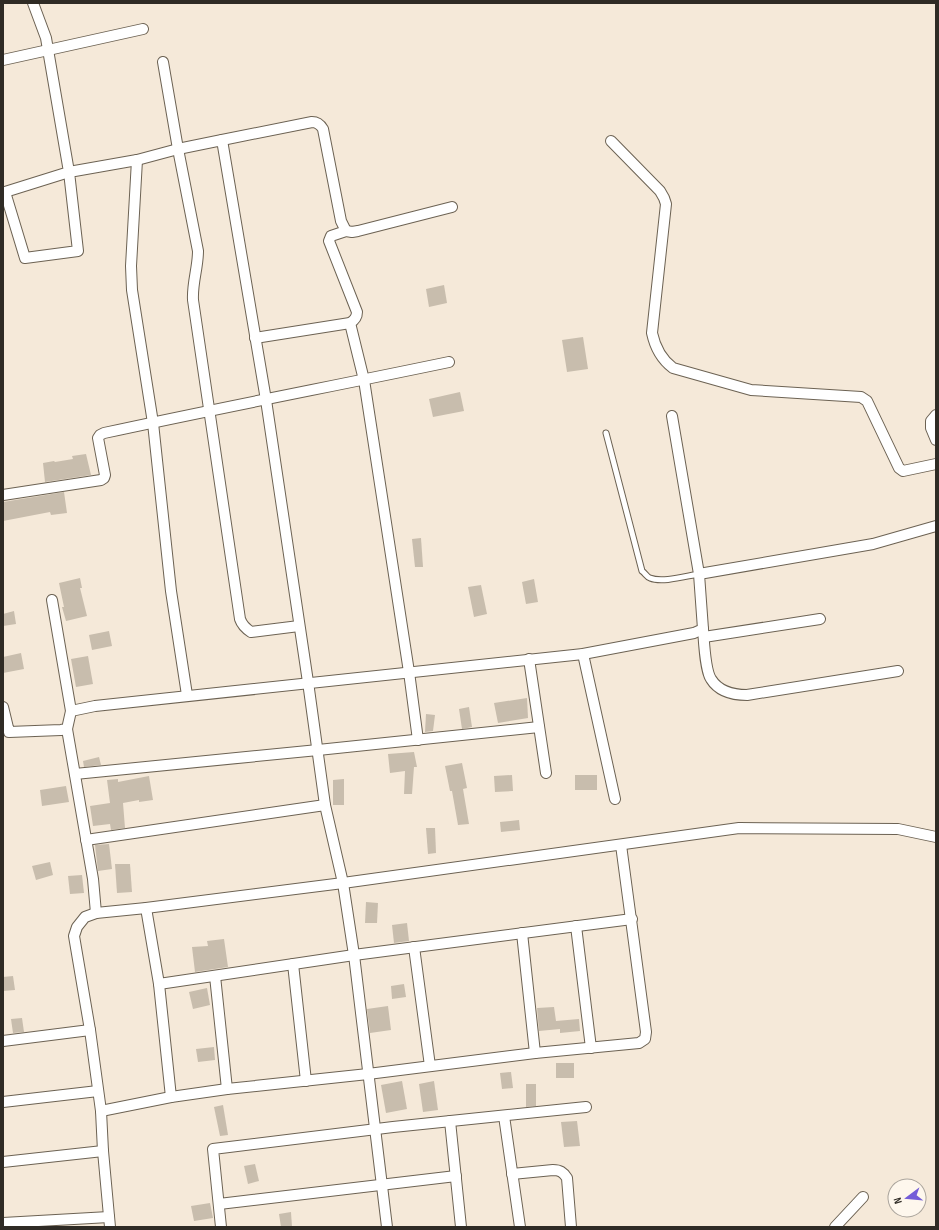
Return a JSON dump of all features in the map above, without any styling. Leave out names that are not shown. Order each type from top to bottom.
[{"type":"street","points":[[33,3],[46,38],[69,172],[78,251],[25,258],[4,193],[69,172],[136,160],[178,149],[312,122],[316,122],[321,125],[323,129],[341,221],[346,231]]},
{"type":"street","points":[[3,60],[143,29]]},
{"type":"street","points":[[163,62],[198,251],[192,293],[240,619],[242,625],[251,632],[299,626]]},
{"type":"street","points":[[222,140],[266,400],[325,805],[343,883],[354,955],[387,1227]]},
{"type":"street","points":[[611,141],[660,191],[666,204],[652,333],[654,343],[665,362],[673,368],[751,390],[862,397],[867,401],[899,468],[903,471],[908,471],[936,464]]},
{"type":"street","points":[[136,160],[131,278],[132,290],[153,423],[172,591],[187,695]]},
{"type":"street","points":[[255,338],[350,323],[354,321],[357,316],[357,312],[329,241],[331,236],[346,231],[358,231],[452,207]]},
{"type":"street","points":[[350,323],[364,380],[418,740]]},
{"type":"street","points":[[3,495],[101,480],[104,478],[105,474],[98,441],[100,434],[209,410],[266,400],[449,362]]},
{"type":"street","points":[[936,415],[931,421],[931,428],[936,440]]},
{"type":"street","points":[[672,416],[699,574],[703,633],[708,670],[711,679],[718,687],[730,694],[748,695],[898,671]]},
{"type":"street","points":[[699,574],[873,544],[936,526]]},
{"type":"street","points":[[52,600],[71,711],[67,728],[93,879],[96,913]]},
{"type":"street","points":[[71,711],[95,706],[187,695],[583,654],[694,633],[820,619]]},
{"type":"street","points":[[583,654],[615,799]]},
{"type":"street","points":[[529,659],[546,773]]},
{"type":"street","points":[[3,707],[9,732],[61,730],[67,728]]},
{"type":"street","points":[[75,774],[539,727]]},
{"type":"street","points":[[86,840],[325,805]]},
{"type":"street","points":[[3,1223],[110,1222],[103,1151],[101,1111],[90,1030],[74,936],[77,926],[85,917],[96,913],[343,883],[739,828],[898,829],[936,838]]},
{"type":"street","points":[[101,1111],[171,1097],[227,1089],[368,1074],[535,1053],[639,1043],[645,1039],[646,1032],[621,845]]},
{"type":"street","points":[[146,908],[159,984],[171,1097]]},
{"type":"street","points":[[159,984],[354,955],[632,919]]},
{"type":"street","points":[[576,926],[591,1048]]},
{"type":"street","points":[[522,933],[535,1053]]},
{"type":"street","points":[[414,948],[430,1066]]},
{"type":"street","points":[[292,964],[306,1081]]},
{"type":"street","points":[[215,976],[227,1089]]},
{"type":"street","points":[[3,1041],[90,1030]]},
{"type":"street","points":[[3,1102],[98,1091]]},
{"type":"street","points":[[221,1227],[213,1149],[375,1129],[586,1107]]},
{"type":"street","points":[[504,1116],[520,1227]]},
{"type":"street","points":[[450,1121],[461,1227]]},
{"type":"street","points":[[3,1162],[103,1151]]},
{"type":"street","points":[[512,1174],[553,1170],[559,1170],[563,1173],[567,1178],[572,1227]]},
{"type":"street","points":[[219,1204],[456,1176]]},
{"type":"street","points":[[835,1227],[863,1197]]},
{"type":"lane","points":[[606,433],[642,571],[649,578],[657,579],[699,574]]},
{"type":"building","points":[[444,285],[447,303],[429,307],[426,289]]},
{"type":"building","points":[[583,337],[588,369],[567,372],[562,340]]},
{"type":"building","points":[[460,392],[464,411],[433,417],[429,399]]},
{"type":"building","points":[[86,454],[91,475],[45,482],[43,463],[73,459],[72,456]]},
{"type":"building","points":[[64,492],[67,513],[51,515],[50,512],[3,521],[3,502]]},
{"type":"building","points":[[421,538],[423,567],[415,567],[412,539]]},
{"type":"building","points":[[80,578],[82,588],[80,588],[87,616],[66,621],[62,607],[64,607],[59,583]]},
{"type":"building","points":[[534,579],[538,602],[526,604],[522,582]]},
{"type":"building","points":[[481,585],[487,614],[474,617],[468,587]]},
{"type":"building","points":[[14,611],[16,624],[3,626],[3,614]]},
{"type":"building","points":[[109,631],[112,646],[92,650],[89,635]]},
{"type":"building","points":[[21,653],[24,669],[3,673],[3,657]]},
{"type":"building","points":[[88,656],[93,684],[76,687],[71,659]]},
{"type":"building","points":[[527,698],[528,718],[498,723],[494,703]]},
{"type":"building","points":[[469,707],[472,727],[462,729],[459,709]]},
{"type":"building","points":[[426,714],[435,715],[433,731],[425,732]]},
{"type":"building","points":[[414,752],[417,767],[414,767],[412,794],[404,794],[405,771],[390,773],[388,754]]},
{"type":"building","points":[[99,757],[101,765],[84,767],[83,761]]},
{"type":"building","points":[[462,763],[467,788],[463,789],[469,824],[458,825],[452,791],[450,791],[445,766]]},
{"type":"building","points":[[512,775],[513,791],[495,792],[494,776]]},
{"type":"building","points":[[575,775],[597,775],[597,790],[575,790]]},
{"type":"building","points":[[149,776],[153,800],[139,802],[139,800],[123,803],[125,828],[111,830],[110,824],[93,826],[90,806],[110,803],[107,780],[118,779],[118,782]]},
{"type":"building","points":[[344,779],[344,805],[333,805],[333,780]]},
{"type":"building","points":[[66,786],[69,802],[42,806],[40,790]]},
{"type":"building","points":[[519,820],[520,830],[501,832],[500,822]]},
{"type":"building","points":[[426,828],[435,828],[436,853],[428,854]]},
{"type":"building","points":[[109,844],[112,869],[98,871],[95,845]]},
{"type":"building","points":[[50,862],[53,875],[36,880],[32,866]]},
{"type":"building","points":[[115,864],[130,864],[132,892],[117,893]]},
{"type":"building","points":[[82,875],[84,893],[70,894],[68,876]]},
{"type":"building","points":[[366,902],[378,903],[377,923],[365,923]]},
{"type":"building","points":[[407,923],[409,941],[394,943],[392,925]]},
{"type":"building","points":[[224,939],[228,967],[195,972],[192,947],[208,946],[207,941]]},
{"type":"building","points":[[13,976],[15,990],[3,991],[3,977]]},
{"type":"building","points":[[404,984],[406,997],[392,999],[391,986]]},
{"type":"building","points":[[207,988],[210,1005],[193,1009],[189,992]]},
{"type":"building","points":[[388,1006],[391,1030],[370,1033],[367,1009]]},
{"type":"building","points":[[554,1007],[556,1021],[579,1019],[580,1031],[560,1033],[560,1029],[539,1031],[537,1008]]},
{"type":"building","points":[[22,1018],[24,1032],[13,1033],[11,1019]]},
{"type":"building","points":[[214,1047],[215,1060],[198,1062],[196,1049]]},
{"type":"building","points":[[556,1063],[574,1063],[574,1078],[556,1078]]},
{"type":"building","points":[[511,1072],[513,1088],[502,1089],[500,1073]]},
{"type":"building","points":[[402,1081],[407,1109],[386,1113],[381,1085]]},
{"type":"building","points":[[434,1081],[438,1110],[423,1112],[419,1084]]},
{"type":"building","points":[[526,1084],[536,1084],[536,1106],[526,1107]]},
{"type":"building","points":[[223,1105],[228,1135],[220,1136],[214,1107]]},
{"type":"building","points":[[577,1121],[580,1146],[564,1147],[561,1122]]},
{"type":"building","points":[[255,1164],[259,1181],[248,1184],[244,1166]]},
{"type":"building","points":[[210,1203],[213,1218],[194,1221],[191,1206]]},
{"type":"building","points":[[291,1212],[292,1227],[281,1227],[279,1214]]}]
